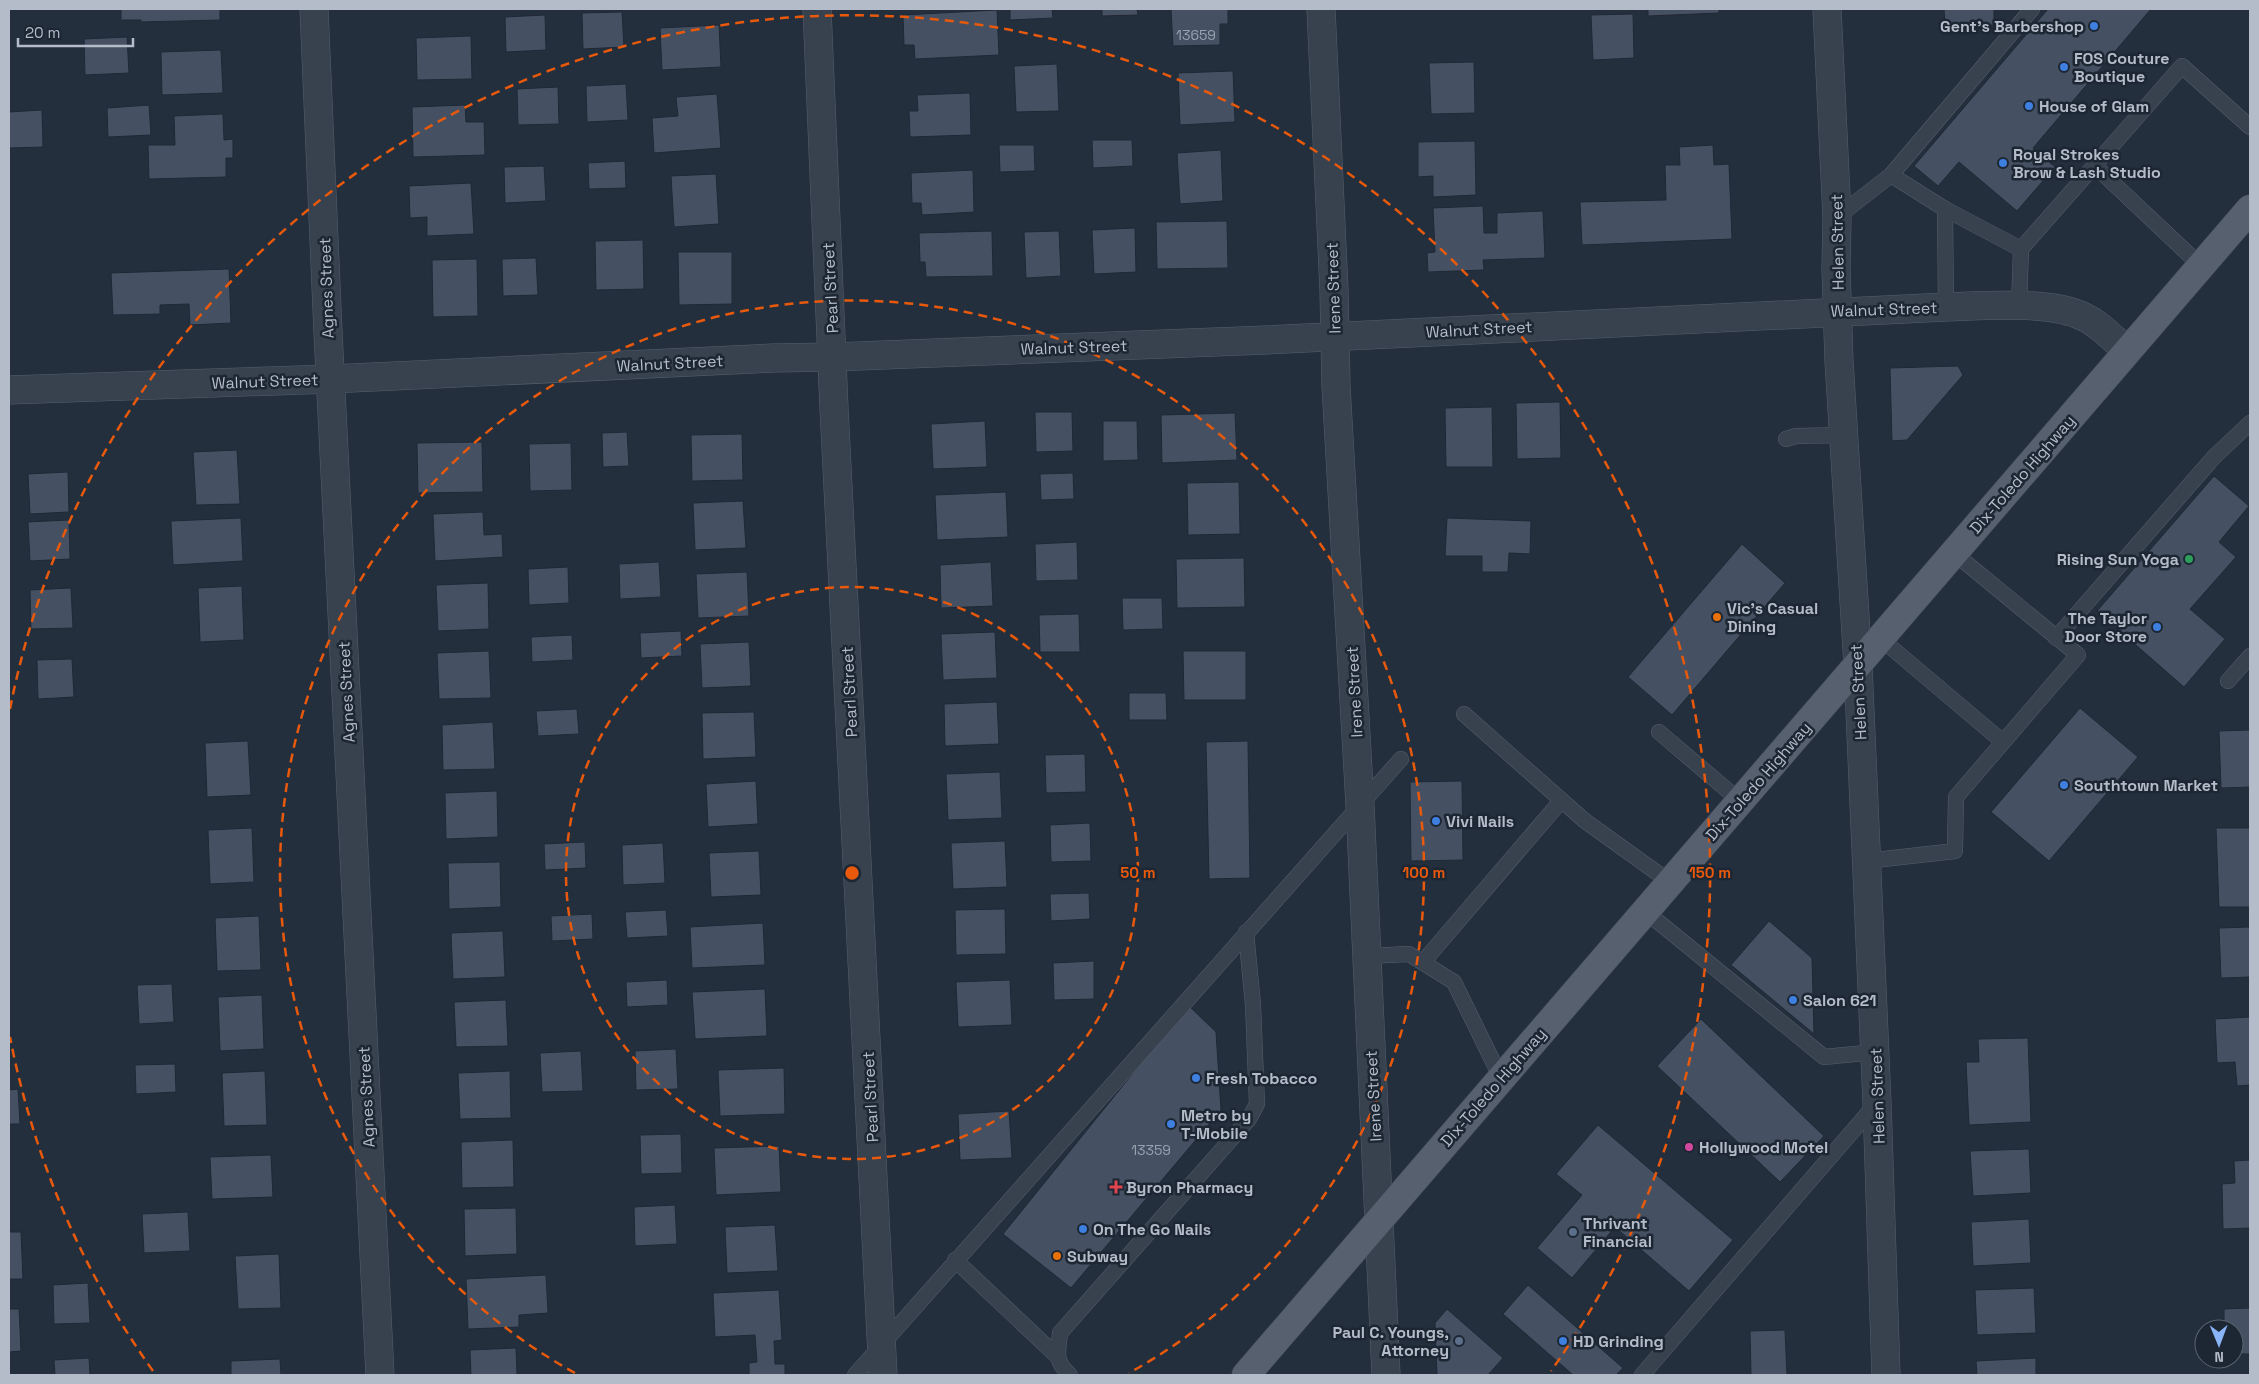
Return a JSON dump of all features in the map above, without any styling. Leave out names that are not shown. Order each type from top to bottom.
[{"type":"main road","name":"Dix-Toledo Highway","points":[[1246,1375],[2250,209]]},
{"type":"street","name":"Agnes Street","points":[[314,9],[380,1375]]},
{"type":"street","name":"Pearl Street","points":[[817,9],[883,1375]]},
{"type":"street","name":"Irene Street","points":[[1321,9],[1336,386],[1360,805],[1386,1375]]},
{"type":"street","name":"Helen Street","points":[[1827,9],[1837,217],[1836,268],[1858,665],[1875,1052],[1886,1375]]},
{"type":"street","name":"Walnut Street","points":[[9,390],[331,379],[774,358],[1335,336],[1946,307],[2019,306],[2062,310],[2085,317],[2127,351]]},
{"type":"lane","points":[[1837,217],[1891,175],[2032,9]]},
{"type":"lane","points":[[2019,306],[2021,250],[2182,66],[2250,126]]},
{"type":"lane","points":[[2095,166],[2201,266]]},
{"type":"lane","points":[[1891,175],[1945,210],[2021,250]]},
{"type":"lane","points":[[1945,210],[1946,307]]},
{"type":"lane","points":[[2056,638],[2214,457],[2250,423]]},
{"type":"lane","points":[[1786,439],[1796,436],[1844,435]]},
{"type":"lane","points":[[1866,861],[1955,851],[1956,797],[2078,655],[1954,553]]},
{"type":"lane","points":[[1880,638],[2003,742]]},
{"type":"lane","points":[[2228,681],[2250,656]]},
{"type":"lane","points":[[1464,714],[1585,821],[1670,882]]},
{"type":"lane","points":[[1659,732],[1740,801]]},
{"type":"lane","points":[[854,1375],[1401,759]]},
{"type":"lane","points":[[1423,962],[1561,801]]},
{"type":"lane","points":[[1645,911],[1824,1057],[1875,1052]]},
{"type":"lane","points":[[1070,1375],[1061,1367],[1058,1357],[1060,1333],[1249,1119],[1257,1104],[1253,1005],[1246,932]]},
{"type":"lane","points":[[1367,956],[1409,954],[1454,982],[1501,1078]]},
{"type":"lane","points":[[1642,1375],[1877,1103]]},
{"type":"lane","points":[[955,1260],[1058,1357]]},
{"type":"building","points":[[121,9],[220,9],[220,20],[141,22],[141,20],[121,20]]},
{"type":"building","points":[[1010,9],[1052,9],[1053,18],[1010,20]]},
{"type":"building","points":[[1102,9],[1137,9],[1138,15],[1102,16]]},
{"type":"building","points":[[1171,9],[1228,9],[1228,24],[1220,24],[1220,45],[1173,46]]},
{"type":"building","points":[[1648,9],[1719,9],[1719,13],[1648,16]]},
{"type":"building","points":[[1944,9],[1994,9],[1994,25],[1945,27]]},
{"type":"building","points":[[2048,9],[2151,9],[2033,148],[2055,167],[2017,211],[1959,162],[1938,186],[1914,166]]},
{"type":"building","points":[[997,10],[999,55],[915,59],[914,45],[904,45],[903,15]]},
{"type":"building","points":[[622,12],[624,47],[583,49],[582,13]]},
{"type":"building","points":[[1633,14],[1634,58],[1593,60],[1591,15]]},
{"type":"building","points":[[545,15],[546,50],[506,52],[505,17]]},
{"type":"building","points":[[719,25],[721,67],[662,70],[660,28]]},
{"type":"building","points":[[471,36],[472,79],[417,80],[416,38]]},
{"type":"building","points":[[127,37],[129,73],[85,75],[84,39]]},
{"type":"building","points":[[221,50],[223,93],[162,95],[161,52]]},
{"type":"building","points":[[1474,62],[1475,113],[1431,114],[1429,63]]},
{"type":"building","points":[[1057,64],[1059,111],[1016,112],[1014,66]]},
{"type":"building","points":[[1233,71],[1235,122],[1180,125],[1178,73]]},
{"type":"building","points":[[626,84],[628,120],[587,122],[586,86]]},
{"type":"building","points":[[558,87],[559,124],[518,125],[517,89]]},
{"type":"building","points":[[970,93],[971,135],[910,137],[909,111],[918,111],[917,95]]},
{"type":"building","points":[[717,94],[721,148],[654,153],[652,118],[678,116],[676,97]]},
{"type":"building","points":[[149,105],[151,135],[108,137],[107,108]]},
{"type":"building","points":[[465,105],[466,122],[484,122],[485,155],[413,157],[412,107]]},
{"type":"building","points":[[42,110],[43,147],[9,148],[9,112]]},
{"type":"building","points":[[223,114],[224,140],[233,139],[233,158],[226,158],[226,177],[149,179],[148,145],[175,145],[174,116]]},
{"type":"building","points":[[1092,140],[1132,140],[1133,166],[1093,168]]},
{"type":"building","points":[[1475,141],[1476,195],[1433,197],[1433,176],[1418,177],[1418,142]]},
{"type":"building","points":[[999,145],[1034,145],[1035,171],[1000,172]]},
{"type":"building","points":[[1713,145],[1714,165],[1729,164],[1732,239],[1582,245],[1580,202],[1666,200],[1665,165],[1680,165],[1679,147]]},
{"type":"building","points":[[1221,150],[1223,201],[1180,204],[1177,153]]},
{"type":"building","points":[[625,161],[626,188],[589,189],[588,163]]},
{"type":"building","points":[[544,166],[546,201],[505,203],[504,167]]},
{"type":"building","points":[[973,170],[974,212],[922,215],[921,203],[912,203],[911,173]]},
{"type":"building","points":[[716,174],[719,224],[674,227],[671,176]]},
{"type":"building","points":[[471,183],[474,234],[427,236],[427,217],[410,218],[409,186]]},
{"type":"building","points":[[1483,206],[1484,233],[1497,233],[1497,213],[1543,211],[1545,258],[1483,260],[1484,270],[1428,272],[1427,253],[1435,252],[1433,208]]},
{"type":"building","points":[[1227,221],[1228,268],[1157,269],[1156,222]]},
{"type":"building","points":[[1135,228],[1136,272],[1094,274],[1092,230]]},
{"type":"building","points":[[992,231],[993,276],[926,277],[925,262],[920,262],[919,233]]},
{"type":"building","points":[[1059,231],[1061,276],[1026,278],[1024,232]]},
{"type":"building","points":[[643,240],[644,289],[596,290],[595,241]]},
{"type":"building","points":[[678,252],[732,252],[732,304],[679,305]]},
{"type":"building","points":[[536,258],[538,295],[503,296],[502,259]]},
{"type":"building","points":[[477,259],[478,316],[433,317],[432,260]]},
{"type":"building","points":[[229,269],[231,323],[190,325],[189,304],[160,305],[160,314],[113,315],[111,273]]},
{"type":"building","points":[[1958,366],[1963,375],[1907,440],[1892,441],[1890,368]]},
{"type":"building","points":[[1560,402],[1561,458],[1517,459],[1516,403]]},
{"type":"building","points":[[1492,407],[1493,467],[1446,467],[1445,408]]},
{"type":"building","points":[[1035,412],[1072,412],[1073,451],[1036,452]]},
{"type":"building","points":[[1235,413],[1237,460],[1162,463],[1161,415]]},
{"type":"building","points":[[985,421],[987,467],[933,469],[931,424]]},
{"type":"building","points":[[1103,421],[1137,421],[1138,460],[1103,461]]},
{"type":"building","points":[[627,432],[629,466],[603,467],[602,433]]},
{"type":"building","points":[[742,434],[743,480],[692,481],[691,435]]},
{"type":"building","points":[[482,442],[483,492],[418,493],[417,443]]},
{"type":"building","points":[[571,443],[572,490],[530,491],[529,444]]},
{"type":"building","points":[[237,450],[240,504],[196,505],[193,452]]},
{"type":"building","points":[[68,472],[69,512],[30,514],[28,474]]},
{"type":"building","points":[[1073,473],[1074,499],[1041,500],[1040,474]]},
{"type":"building","points":[[2214,476],[2249,506],[2219,542],[2236,557],[2190,609],[2225,639],[2184,687],[2097,611]]},
{"type":"building","points":[[1239,482],[1240,534],[1188,535],[1187,483]]},
{"type":"building","points":[[1006,492],[1008,537],[937,540],[935,495]]},
{"type":"building","points":[[743,501],[746,548],[695,550],[693,503]]},
{"type":"building","points":[[483,512],[484,535],[502,534],[503,557],[435,561],[433,514]]},
{"type":"building","points":[[241,518],[243,561],[173,565],[171,521]]},
{"type":"building","points":[[1447,518],[1531,521],[1530,554],[1509,553],[1508,572],[1482,572],[1482,556],[1445,556]]},
{"type":"building","points":[[69,520],[70,559],[30,561],[28,522]]},
{"type":"building","points":[[1077,542],[1078,580],[1036,581],[1035,544]]},
{"type":"building","name":"Vic’s Casual Dining","points":[[1742,544],[1785,583],[1672,715],[1628,677]]},
{"type":"building","points":[[1244,558],[1245,607],[1177,608],[1176,559]]},
{"type":"building","points":[[659,562],[661,597],[620,599],[619,564]]},
{"type":"building","points":[[991,562],[993,606],[941,608],[940,565]]},
{"type":"building","points":[[568,567],[569,603],[529,605],[528,569]]},
{"type":"building","points":[[747,572],[749,616],[698,618],[696,574]]},
{"type":"building","points":[[488,583],[489,629],[438,631],[436,585]]},
{"type":"building","points":[[242,586],[244,640],[200,642],[198,588]]},
{"type":"building","points":[[71,588],[73,628],[31,629],[30,590]]},
{"type":"building","points":[[1122,598],[1162,598],[1163,629],[1123,630]]},
{"type":"building","points":[[1079,614],[1080,652],[1040,652],[1039,615]]},
{"type":"building","points":[[681,631],[682,656],[641,658],[640,633]]},
{"type":"building","points":[[995,632],[997,678],[943,680],[941,634]]},
{"type":"building","points":[[572,635],[573,660],[532,662],[531,637]]},
{"type":"building","points":[[749,642],[751,686],[702,688],[700,644]]},
{"type":"building","points":[[489,651],[491,698],[439,699],[437,653]]},
{"type":"building","points":[[1183,651],[1246,651],[1246,700],[1184,700]]},
{"type":"building","points":[[72,659],[74,697],[38,699],[37,660]]},
{"type":"building","points":[[1129,693],[1166,693],[1167,720],[1129,720]]},
{"type":"building","points":[[997,702],[999,744],[945,746],[944,704]]},
{"type":"building","name":"Southtown Market","points":[[2080,708],[2138,757],[2049,861],[1991,812]]},
{"type":"building","points":[[577,709],[579,734],[538,736],[536,711]]},
{"type":"building","points":[[754,712],[756,757],[703,759],[702,713]]},
{"type":"building","points":[[493,722],[495,769],[443,770],[442,725]]},
{"type":"building","points":[[2250,730],[2250,787],[2221,788],[2219,731]]},
{"type":"building","points":[[248,741],[251,795],[207,797],[205,743]]},
{"type":"building","points":[[1248,741],[1250,878],[1209,879],[1206,742]]},
{"type":"building","points":[[1085,754],[1086,792],[1046,793],[1045,755]]},
{"type":"building","points":[[1000,772],[1002,818],[948,820],[946,774]]},
{"type":"building","points":[[756,781],[758,824],[708,827],[706,784]]},
{"type":"building","name":"Vivi Nails","points":[[1462,781],[1463,860],[1411,861],[1410,782]]},
{"type":"building","points":[[497,791],[498,837],[446,839],[445,793]]},
{"type":"building","points":[[1090,823],[1091,861],[1051,862],[1050,825]]},
{"type":"building","points":[[252,828],[254,882],[210,884],[208,830]]},
{"type":"building","points":[[2216,828],[2250,828],[2250,907],[2219,907]]},
{"type":"building","points":[[1005,841],[1007,887],[953,889],[951,843]]},
{"type":"building","points":[[585,842],[586,868],[545,870],[544,844]]},
{"type":"building","points":[[663,843],[665,883],[623,885],[622,845]]},
{"type":"building","points":[[759,851],[761,895],[711,897],[709,853]]},
{"type":"building","points":[[500,862],[501,907],[449,909],[448,863]]},
{"type":"building","points":[[1089,893],[1090,919],[1051,921],[1050,894]]},
{"type":"building","points":[[1005,909],[1006,954],[956,955],[955,910]]},
{"type":"building","points":[[666,910],[668,936],[627,938],[625,912]]},
{"type":"building","points":[[592,914],[593,939],[552,941],[551,916]]},
{"type":"building","points":[[259,916],[261,970],[217,971],[215,918]]},
{"type":"building","name":"Salon 621","points":[[1769,921],[1812,958],[1814,1034],[1731,965]]},
{"type":"building","points":[[763,923],[765,965],[692,968],[690,927]]},
{"type":"building","points":[[2250,927],[2250,977],[2221,978],[2219,928]]},
{"type":"building","points":[[503,931],[505,977],[453,979],[451,933]]},
{"type":"building","points":[[1094,961],[1094,999],[1054,1000],[1053,963]]},
{"type":"building","points":[[667,980],[668,1005],[627,1007],[626,982]]},
{"type":"building","points":[[1010,980],[1012,1025],[958,1027],[956,982]]},
{"type":"building","points":[[172,984],[174,1022],[139,1024],[137,985]]},
{"type":"building","points":[[765,989],[767,1036],[695,1039],[692,992]]},
{"type":"building","points":[[262,995],[264,1049],[220,1051],[218,997]]},
{"type":"building","points":[[506,1000],[508,1046],[456,1047],[454,1002]]},
{"type":"building","points":[[1188,1005],[1216,1032],[1221,1110],[1071,1288],[1003,1234]]},
{"type":"building","points":[[2250,1017],[2250,1085],[2237,1086],[2235,1062],[2217,1063],[2215,1019]]},
{"type":"building","points":[[1701,1019],[1824,1136],[1780,1182],[1657,1066]]},
{"type":"building","points":[[2028,1038],[2031,1122],[1969,1125],[1966,1062],[1979,1062],[1978,1039]]},
{"type":"building","points":[[676,1049],[678,1089],[636,1090],[635,1051]]},
{"type":"building","points":[[581,1051],[583,1091],[542,1092],[540,1053]]},
{"type":"building","points":[[175,1064],[176,1092],[136,1094],[135,1065]]},
{"type":"building","points":[[784,1068],[785,1114],[720,1116],[718,1070]]},
{"type":"building","points":[[265,1071],[267,1125],[224,1126],[222,1073]]},
{"type":"building","points":[[510,1071],[511,1118],[460,1119],[458,1073]]},
{"type":"building","points":[[18,1089],[20,1124],[9,1124],[9,1090]]},
{"type":"building","points":[[1009,1111],[1012,1158],[960,1160],[958,1114]]},
{"type":"building","points":[[1598,1125],[1733,1240],[1689,1291],[1615,1227],[1572,1278],[1537,1248],[1582,1195],[1556,1174]]},
{"type":"building","points":[[681,1134],[682,1173],[641,1174],[640,1135]]},
{"type":"building","points":[[513,1140],[514,1187],[462,1188],[461,1142]]},
{"type":"building","points":[[779,1146],[781,1192],[716,1195],[714,1148]]},
{"type":"building","points":[[2029,1149],[2031,1193],[1973,1196],[1970,1151]]},
{"type":"building","points":[[271,1155],[273,1197],[212,1199],[210,1157]]},
{"type":"building","points":[[2250,1160],[2250,1228],[2223,1229],[2222,1184],[2235,1183],[2234,1161]]},
{"type":"building","points":[[675,1205],[677,1244],[635,1246],[634,1207]]},
{"type":"building","points":[[516,1208],[517,1254],[465,1256],[464,1209]]},
{"type":"building","points":[[188,1212],[190,1251],[144,1253],[142,1214]]},
{"type":"building","points":[[2029,1219],[2031,1263],[1973,1266],[1971,1222]]},
{"type":"building","points":[[775,1225],[778,1271],[727,1273],[725,1227]]},
{"type":"building","points":[[9,1232],[21,1232],[23,1279],[9,1279]]},
{"type":"building","points":[[279,1254],[281,1308],[238,1309],[235,1256]]},
{"type":"building","points":[[546,1275],[548,1313],[519,1315],[519,1327],[468,1329],[466,1279]]},
{"type":"building","points":[[88,1283],[90,1323],[54,1324],[53,1285]]},
{"type":"building","name":"HD Grinding","points":[[1528,1285],[1623,1368],[1616,1375],[1573,1375],[1503,1314]]},
{"type":"building","points":[[2034,1288],[2036,1333],[1977,1335],[1975,1290]]},
{"type":"building","points":[[779,1290],[782,1340],[774,1341],[775,1364],[785,1364],[785,1375],[749,1375],[749,1363],[757,1362],[755,1335],[715,1337],[713,1293]]},
{"type":"building","points":[[2250,1308],[2250,1354],[2244,1354],[2244,1319],[2224,1319],[2224,1309]]},
{"type":"building","points":[[9,1309],[19,1309],[21,1351],[9,1352]]},
{"type":"building","name":"Paul C. Youngs, Attorney","points":[[1447,1309],[1503,1358],[1488,1375],[1437,1375],[1435,1323]]},
{"type":"building","points":[[1785,1330],[1787,1375],[1751,1375],[1750,1331]]},
{"type":"building","points":[[516,1348],[517,1375],[471,1375],[470,1350]]},
{"type":"building","points":[[89,1358],[90,1375],[55,1375],[54,1360]]},
{"type":"building","points":[[2036,1358],[2036,1375],[1977,1375],[1976,1361]]},
{"type":"building","points":[[280,1359],[281,1375],[231,1375],[231,1361]]},
{"type":"place","name":"Gent's Barbershop","points":[[2094,26]]},
{"type":"place","name":"FOS Couture Boutique","points":[[2064,67]]},
{"type":"place","name":"House of Glam","points":[[2029,106]]},
{"type":"place","name":"Royal Strokes Brow & Lash Studio","points":[[2003,163]]},
{"type":"place","name":"Rising Sun Yoga","points":[[2189,559]]},
{"type":"place","name":"Vic’s Casual Dining","points":[[1717,617]]},
{"type":"place","name":"The Taylor Door Store","points":[[2157,627]]},
{"type":"place","name":"Southtown Market","points":[[2064,785]]},
{"type":"place","name":"Vivi Nails","points":[[1436,821]]},
{"type":"place","name":"Salon 621","points":[[1793,1000]]},
{"type":"place","name":"Fresh Tobacco","points":[[1196,1078]]},
{"type":"place","name":"Metro by T-Mobile","points":[[1171,1124]]},
{"type":"place","name":"Hollywood Motel","points":[[1689,1147]]},
{"type":"place","name":"Byron Pharmacy","points":[[1116,1187]]},
{"type":"place","name":"On The Go Nails","points":[[1083,1229]]},
{"type":"place","name":"Thrivant Financial","points":[[1573,1232]]},
{"type":"place","name":"Subway","points":[[1057,1256]]},
{"type":"place","name":"Paul C. Youngs, Attorney","points":[[1459,1341]]},
{"type":"place","name":"HD Grinding","points":[[1563,1341]]}]
